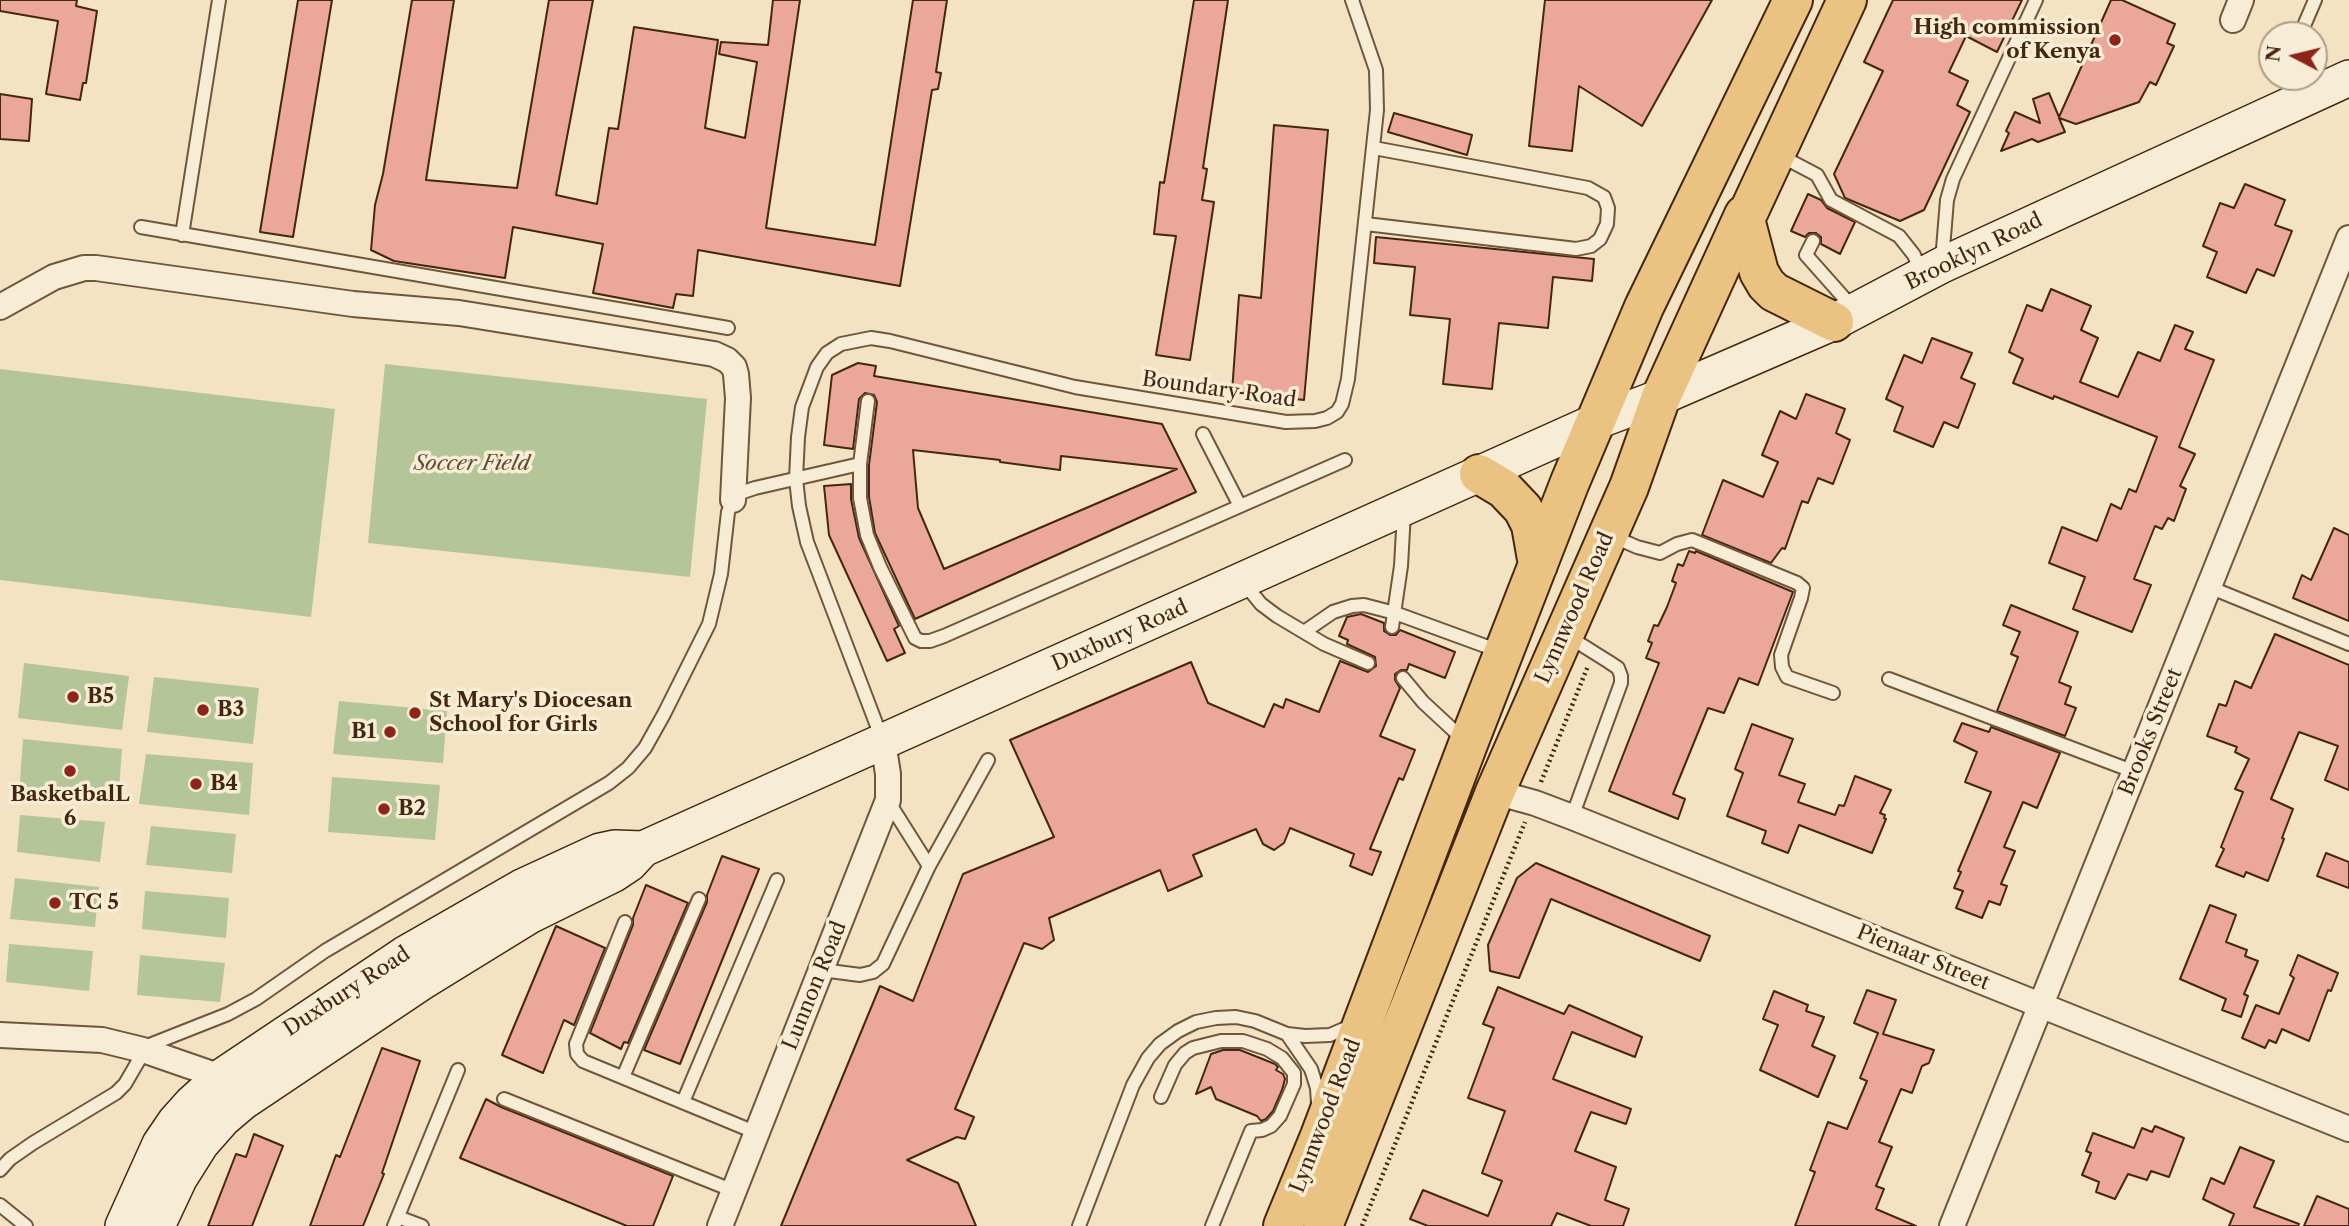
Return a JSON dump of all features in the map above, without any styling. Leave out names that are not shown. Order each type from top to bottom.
[{"type":"main road","name":"Lynnwood Road","points":[[1283,1226],[1320,1136],[1570,482],[1644,307],[1793,0]]},
{"type":"main road","name":"Lynnwood Road","points":[[1323,1226],[1495,792],[1629,487],[1661,397],[1847,0]]},
{"type":"main road","name":"Brooklyn Road","points":[[1597,421],[1661,397],[1845,316],[1932,270],[2349,78]]},
{"type":"main road","points":[[1744,215],[1757,264],[1766,284],[1773,292],[1845,316]]},
{"type":"main road","name":"Duxbury Road","points":[[135,1224],[179,1179],[201,1144],[223,1119],[243,1102],[425,980],[529,916],[614,874],[629,864],[643,849],[1597,421]]},
{"type":"main road","points":[[1479,474],[1504,489],[1523,509],[1531,525],[1538,565]]},
{"type":"main road","points":[[1429,850],[1448,835],[1473,792],[1495,792]]},
{"type":"main road","name":"Duxbury Road","points":[[135,1224],[147,1170],[167,1133],[192,1103],[221,1077],[405,954],[506,895],[600,851],[614,848],[643,849]]},
{"type":"street","name":"Brooks Street","points":[[1952,1226],[2349,238]]},
{"type":"street","points":[[0,307],[54,277],[84,268],[96,268],[353,304],[459,313],[714,354],[727,360],[734,367],[736,374],[738,398],[733,500]]},
{"type":"street","name":"Lunnon Road","points":[[720,1226],[888,800],[888,774],[883,743]]},
{"type":"street","name":"Pienaar Street","points":[[1495,792],[1572,817],[2349,1129]]},
{"type":"street","points":[[1,1038],[102,1040],[143,1050],[221,1077]]},
{"type":"lane","points":[[182,235],[219,0]]},
{"type":"lane","name":"Boundary Road","points":[[883,743],[807,542],[799,506],[796,479],[797,437],[802,407],[817,367],[827,353],[841,344],[871,338],[1122,396],[1286,422],[1327,418],[1337,412],[1342,404],[1348,379],[1378,99],[1376,70],[1352,0]]},
{"type":"lane","points":[[1776,154],[1816,175],[1830,202],[1899,236],[1914,255],[1932,270],[1953,178],[2036,0]]},
{"type":"lane","points":[[2306,21],[2315,0]]},
{"type":"lane","points":[[1366,224],[1577,249],[1591,246],[1600,239],[1607,224],[1608,208],[1604,197],[1588,188],[1374,148]]},
{"type":"lane","points":[[141,227],[728,328]]},
{"type":"lane","points":[[1813,241],[1806,255],[1845,316]]},
{"type":"lane","points":[[868,401],[860,464],[860,498],[867,535],[915,638],[921,641],[944,636],[1345,460]]},
{"type":"lane","points":[[1203,433],[1240,506]]},
{"type":"lane","points":[[0,1170],[10,1159],[33,1143],[116,1093],[133,1071],[143,1050],[153,1042],[228,1014],[256,999],[325,951],[609,783],[628,768],[645,748],[709,624],[721,574],[728,512],[733,500],[743,492],[860,464]]},
{"type":"lane","points":[[1393,620],[1401,566],[1405,508]]},
{"type":"lane","points":[[1608,534],[1637,547],[1660,553],[1692,540],[1797,583],[1803,588],[1782,655],[1782,667],[1787,677],[1833,693]]},
{"type":"lane","points":[[1242,581],[1261,604],[1304,632],[1368,663]]},
{"type":"lane","points":[[2209,587],[2349,644]]},
{"type":"lane","points":[[1304,632],[1333,612],[1352,606],[1376,607],[1393,620],[1503,653]]},
{"type":"lane","points":[[1563,633],[1618,668],[1621,676],[1572,817]]},
{"type":"lane","points":[[1403,678],[1423,702],[1468,744]]},
{"type":"lane","points":[[1889,679],[2135,772]]},
{"type":"lane","points":[[822,970],[860,975],[873,972],[883,964],[929,866],[988,760]]},
{"type":"lane","points":[[888,800],[929,866]]},
{"type":"lane","points":[[683,1102],[776,880]]},
{"type":"lane","points":[[623,1077],[699,899]]},
{"type":"lane","points":[[625,922],[576,1044],[578,1054],[583,1060],[757,1133]]},
{"type":"lane","points":[[1079,1226],[1133,1085],[1148,1058],[1160,1044],[1196,1022],[1216,1018],[1236,1017],[1255,1021],[1287,1034],[1330,1035],[1346,1030],[1363,1019]]},
{"type":"lane","points":[[1287,1034],[1311,1069],[1317,1088],[1320,1136]]},
{"type":"lane","points":[[1161,1097],[1175,1065],[1185,1053],[1193,1048],[1221,1041],[1252,1043],[1279,1056],[1295,1077],[1280,1116],[1271,1126],[1251,1131],[1212,1226]]},
{"type":"lane","points":[[422,1226],[396,1221],[458,1070]]},
{"type":"lane","points":[[504,1100],[734,1191]]},
{"type":"lane","points":[[0,1205],[26,1226]]},
{"type":"path","points":[[1362,1226],[1422,1079]]},
{"type":"green space","name":"Soccer Field","points":[[385,364],[707,399],[690,577],[368,543]]},
{"type":"green space","points":[[0,369],[335,409],[311,617],[0,580]]},
{"type":"green space","name":"B5","points":[[24,663],[129,676],[122,730],[18,718]]},
{"type":"green space","name":"B3","points":[[154,677],[259,688],[253,744],[147,732]]},
{"type":"green space","name":"B1","points":[[339,701],[447,711],[443,763],[333,754]]},
{"type":"green space","name":"BasketbalL 6","points":[[23,739],[122,749],[118,803],[19,794]]},
{"type":"green space","name":"B4","points":[[146,754],[253,763],[249,815],[139,804]]},
{"type":"green space","name":"B2","points":[[332,777],[440,785],[435,840],[328,832]]},
{"type":"green space","points":[[20,815],[105,822],[100,862],[17,852]]},
{"type":"green space","points":[[151,826],[236,834],[232,873],[146,865]]},
{"type":"green space","name":"TC 5","points":[[15,878],[99,887],[95,927],[10,919]]},
{"type":"green space","points":[[145,891],[229,898],[226,938],[142,929]]},
{"type":"green space","points":[[9,944],[93,951],[89,991],[6,982]]},
{"type":"green space","points":[[140,955],[225,963],[220,1002],[137,995]]},
{"type":"building","points":[[0,0],[77,0],[76,6],[97,11],[86,83],[83,83],[80,100],[46,94],[58,21],[0,11]]},
{"type":"building","points":[[298,0],[332,0],[293,237],[260,232]]},
{"type":"building","points":[[412,0],[454,0],[426,180],[517,188],[549,0],[593,0],[556,195],[597,204],[609,128],[618,129],[634,27],[718,40],[705,128],[745,138],[757,62],[719,54],[721,42],[768,45],[773,0],[800,0],[766,228],[875,245],[913,0],[947,0],[936,72],[941,73],[938,89],[932,90],[900,286],[698,250],[693,296],[676,294],[673,308],[593,293],[603,244],[513,227],[505,278],[394,261],[371,250],[375,205],[383,174]]},
{"type":"building","points":[[1194,0],[1228,0],[1203,168],[1207,169],[1202,200],[1214,202],[1190,360],[1156,355],[1176,236],[1154,234],[1160,182],[1164,183]]},
{"type":"building","points":[[1545,0],[1712,0],[1642,126],[1579,86],[1572,151],[1529,146]]},
{"type":"building","points":[[1893,0],[2022,0],[1997,52],[1966,36],[1949,72],[1968,81],[1957,105],[1970,112],[1924,210],[1900,221],[1845,198],[1834,174],[1883,71],[1864,62]]},
{"type":"building","points":[[2111,0],[2122,0],[2175,24],[2167,43],[2174,46],[2156,85],[2150,82],[2139,102],[2076,124],[2059,118],[2065,132],[2038,142],[2032,139],[2001,151],[2015,112],[2040,123],[2033,99],[2049,93],[2059,117]]},
{"type":"building","points":[[0,94],[32,99],[29,141],[0,139]]},
{"type":"building","points":[[1394,113],[1472,135],[1467,155],[1388,132]]},
{"type":"building","points":[[1274,125],[1328,130],[1304,400],[1232,392],[1239,295],[1261,298]]},
{"type":"building","points":[[2245,184],[2285,200],[2275,225],[2292,231],[2274,276],[2257,269],[2246,293],[2207,277],[2217,252],[2203,246],[2220,203],[2234,208]]},
{"type":"building","points":[[1808,194],[1821,200],[1827,208],[1855,222],[1840,254],[1821,244],[1821,237],[1816,233],[1809,233],[1805,237],[1791,231]]},
{"type":"building","points":[[1376,237],[1594,259],[1592,281],[1553,277],[1548,328],[1499,323],[1492,389],[1443,384],[1450,319],[1410,315],[1415,267],[1374,263]]},
{"type":"building","points":[[2051,289],[2091,306],[2081,330],[2098,338],[2080,382],[2118,397],[2138,352],[2160,361],[2175,325],[2193,332],[2185,349],[2214,360],[2179,447],[2195,454],[2180,486],[2186,489],[2174,521],[2168,518],[2162,529],[2155,526],[2134,579],[2151,585],[2132,632],[2073,609],[2085,577],[2049,563],[2062,527],[2097,541],[2111,504],[2121,509],[2129,489],[2136,492],[2157,437],[2054,396],[2053,399],[2013,383],[2023,359],[2009,352],[2027,305],[2042,311]]},
{"type":"building","points":[[1932,338],[1972,353],[1961,378],[1975,384],[1958,428],[1944,422],[1933,447],[1894,431],[1903,407],[1886,399],[1904,355],[1922,363]]},
{"type":"building","points":[[858,363],[876,366],[874,376],[1162,424],[1196,492],[915,619],[875,533],[869,497],[869,465],[877,402],[874,395],[865,393],[859,399],[853,449],[824,445],[832,375]],"holes":[[[913,450],[1060,470],[1061,456],[1177,469],[944,569],[918,508]]]},
{"type":"building","points":[[1806,394],[1845,409],[1836,433],[1850,440],[1833,484],[1818,478],[1808,503],[1802,501],[1785,549],[1782,548],[1771,563],[1702,535],[1723,480],[1763,497],[1778,462],[1762,455],[1780,411],[1796,419]]},
{"type":"building","points":[[851,484],[851,499],[859,538],[899,626],[894,629],[905,653],[887,661],[829,535],[824,486]]},
{"type":"building","points":[[2334,528],[2349,535],[2349,621],[2293,598],[2302,575],[2311,580]]},
{"type":"building","points":[[1689,551],[1696,551],[1793,592],[1758,685],[1739,678],[1724,713],[1708,708],[1673,794],[1685,799],[1678,819],[1609,791],[1659,663],[1646,658],[1652,643],[1648,641],[1654,625],[1658,626],[1667,607],[1676,583],[1672,581],[1678,564],[1683,566]]},
{"type":"building","points":[[2011,605],[2078,632],[2059,682],[2071,687],[2065,704],[2076,708],[2065,736],[1997,711],[2018,657],[2011,654],[2020,632],[2003,625]]},
{"type":"building","points":[[1361,614],[1384,623],[1384,631],[1390,635],[1396,635],[1400,630],[1455,652],[1445,678],[1409,664],[1407,670],[1395,674],[1400,688],[1380,736],[1415,750],[1403,780],[1399,778],[1370,849],[1381,852],[1372,875],[1350,866],[1354,854],[1290,828],[1284,843],[1274,850],[1263,844],[1256,829],[1193,855],[1202,876],[1168,891],[1160,870],[1049,918],[1054,940],[1042,949],[1024,943],[955,1109],[974,1117],[965,1139],[957,1137],[907,1160],[958,1183],[976,1226],[781,1226],[880,986],[913,1001],[963,874],[1054,837],[1010,740],[1191,662],[1208,703],[1264,727],[1274,704],[1283,708],[1286,699],[1319,712],[1340,661],[1368,672],[1376,666],[1375,657],[1347,644],[1348,640],[1339,636],[1347,617]]},
{"type":"building","points":[[2275,634],[2349,665],[2349,790],[2325,780],[2338,746],[2299,732],[2271,799],[2293,809],[2268,881],[2246,872],[2244,877],[2216,866],[2243,792],[2235,789],[2249,759],[2235,752],[2237,747],[2207,736],[2219,704],[2226,706],[2235,681],[2251,688]]},
{"type":"building","points":[[1962,723],[1989,732],[1991,727],[2060,753],[2037,808],[2023,802],[2004,847],[2015,851],[2001,884],[2007,886],[2000,905],[1989,901],[1982,918],[1956,908],[1963,891],[1954,888],[1961,872],[1958,871],[1991,792],[1965,782],[1977,752],[1954,741]]},
{"type":"building","points":[[1752,724],[1793,739],[1779,775],[1805,784],[1798,802],[1835,815],[1839,805],[1844,806],[1855,776],[1891,790],[1880,813],[1885,815],[1886,819],[1872,853],[1799,825],[1788,853],[1762,843],[1766,831],[1727,816],[1743,773],[1735,769]]},
{"type":"building","points":[[2326,853],[2349,862],[2349,888],[2317,876]]},
{"type":"building","points":[[722,856],[759,869],[680,1064],[644,1050],[707,902],[707,895]]},
{"type":"building","points":[[1536,863],[1710,936],[1700,961],[1551,899],[1519,978],[1490,971],[1488,945],[1517,878]]},
{"type":"building","points":[[646,885],[688,903],[628,1043],[624,1042],[621,1049],[590,1033]]},
{"type":"building","points":[[2210,905],[2236,915],[2226,942],[2247,950],[2245,956],[2258,961],[2244,994],[2248,996],[2241,1017],[2222,1010],[2226,999],[2180,979]]},
{"type":"building","points":[[556,926],[605,948],[574,1025],[564,1020],[543,1073],[502,1055]]},
{"type":"building","points":[[2298,955],[2338,973],[2331,991],[2328,990],[2309,1041],[2282,1029],[2276,1043],[2269,1040],[2265,1048],[2242,1038],[2256,1005],[2279,1014],[2294,978],[2290,975]]},
{"type":"building","points":[[1498,987],[1564,1014],[1569,1005],[1642,1037],[1635,1057],[1572,1032],[1553,1079],[1631,1109],[1626,1124],[1591,1112],[1575,1151],[1616,1167],[1605,1200],[1629,1209],[1623,1226],[1591,1226],[1557,1213],[1551,1226],[1428,1226],[1410,1219],[1423,1190],[1488,1216],[1502,1181],[1482,1173],[1505,1111],[1468,1098],[1494,1028],[1483,1024]]},
{"type":"building","points":[[1867,990],[1896,1000],[1883,1034],[1934,1050],[1929,1063],[1922,1066],[1912,1093],[1901,1089],[1879,1142],[1892,1147],[1876,1186],[1884,1189],[1876,1209],[1916,1226],[1795,1226],[1815,1172],[1810,1170],[1828,1122],[1847,1129],[1867,1081],[1860,1078],[1878,1033],[1854,1023]]},
{"type":"building","points":[[1774,991],[1808,1005],[1806,1011],[1824,1017],[1812,1046],[1835,1056],[1818,1097],[1760,1070],[1778,1025],[1763,1019]]},
{"type":"building","points":[[382,1048],[420,1061],[382,1173],[384,1174],[363,1226],[310,1226],[336,1155],[340,1157]]},
{"type":"building","points":[[1223,1050],[1240,1050],[1275,1064],[1278,1067],[1276,1070],[1283,1074],[1285,1079],[1282,1090],[1273,1111],[1266,1119],[1261,1121],[1257,1116],[1216,1099],[1211,1087],[1196,1094],[1211,1054]]},
{"type":"building","points":[[486,1099],[673,1176],[653,1226],[627,1226],[460,1158]]},
{"type":"building","points":[[2155,1126],[2184,1138],[2169,1177],[2151,1171],[2147,1180],[2128,1174],[2115,1199],[2096,1192],[2099,1182],[2082,1175],[2091,1153],[2086,1151],[2093,1133],[2134,1148],[2142,1128],[2152,1132]]},
{"type":"building","points":[[254,1134],[283,1146],[252,1226],[208,1226],[236,1154],[246,1157]]},
{"type":"building","points":[[2240,1147],[2274,1161],[2254,1207],[2299,1224],[2298,1226],[2229,1226],[2234,1214],[2203,1199],[2211,1178],[2224,1184]]},
{"type":"building","points":[[2317,1196],[2349,1209],[2349,1226],[2304,1226]]},
{"type":"place","name":"High commission of Kenya","points":[[2115,40]]},
{"type":"place","name":"B5","points":[[73,697]]},
{"type":"place","name":"B3","points":[[203,710]]},
{"type":"place","name":"St Mary's Diocesan School for Girls","points":[[415,713]]},
{"type":"place","name":"B1","points":[[390,732]]},
{"type":"place","name":"BasketbalL 6","points":[[70,771]]},
{"type":"place","name":"B4","points":[[196,784]]},
{"type":"place","name":"B2","points":[[384,809]]},
{"type":"place","name":"TC 5","points":[[55,903]]}]
